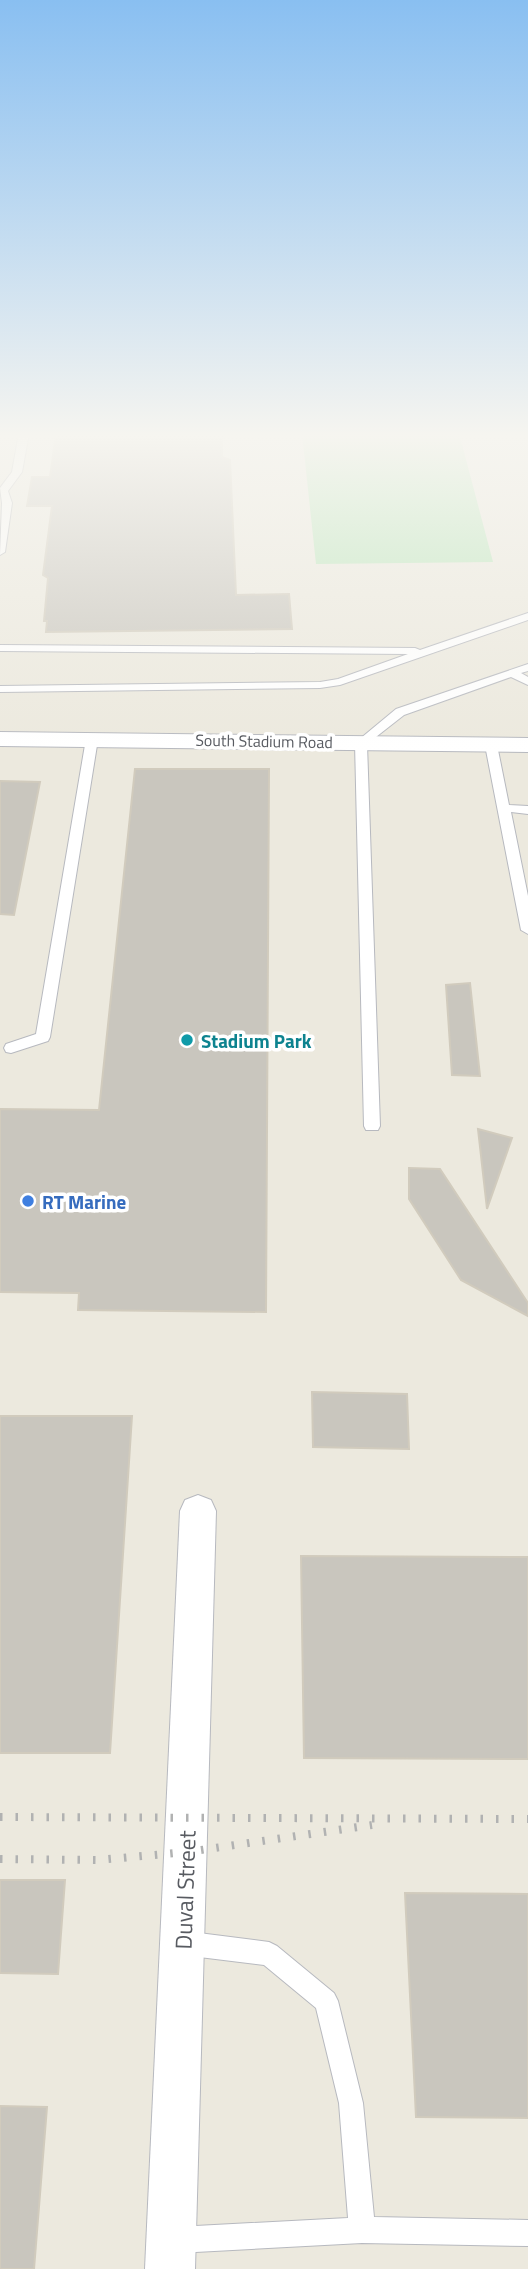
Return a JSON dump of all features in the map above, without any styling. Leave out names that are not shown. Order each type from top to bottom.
[{"type":"street","name":"South Stadium Road","points":[[0,739],[528,745]]},
{"type":"street","name":"Duval Street","points":[[170,2255],[198,1511]]},
{"type":"lane","points":[[0,689],[320,685],[340,681],[528,616]]},
{"type":"lane","points":[[0,648],[428,651]]},
{"type":"lane","points":[[372,1126],[361,743],[400,712],[528,667]]},
{"type":"lane","points":[[512,673],[528,682]]},
{"type":"lane","points":[[11,1048],[43,1037],[92,739]]},
{"type":"lane","points":[[491,744],[528,930]]},
{"type":"lane","points":[[503,808],[528,810]]},
{"type":"lane","points":[[183,1943],[269,1954],[326,2001],[351,2103],[362,2230]]},
{"type":"lane","points":[[170,2255],[362,2230],[528,2233]]},
{"type":"green space","points":[[313,539],[487,539],[493,562],[316,564]]},
{"type":"building","points":[[48,539],[234,539],[236,595],[289,594],[292,629],[46,632],[47,621],[44,621],[48,578],[43,575]]},
{"type":"building","name":"Stadium Park","points":[[135,769],[269,769],[266,1312],[78,1310],[79,1293],[0,1292],[0,1109],[99,1110]]},
{"type":"building","points":[[0,781],[40,782],[14,915],[0,914]]},
{"type":"building","points":[[470,983],[480,1076],[452,1075],[446,985]]},
{"type":"building","points":[[478,1129],[512,1138],[487,1209]]},
{"type":"building","points":[[409,1168],[440,1169],[528,1303],[528,1316],[461,1280],[409,1199]]},
{"type":"building","points":[[312,1392],[407,1394],[409,1449],[313,1447]]},
{"type":"building","points":[[0,1416],[132,1416],[110,1753],[0,1753]]},
{"type":"building","points":[[301,1556],[528,1557],[528,1759],[304,1758]]},
{"type":"building","points":[[0,1880],[65,1880],[58,1974],[0,1973]]},
{"type":"building","points":[[405,1893],[528,1894],[528,2118],[416,2117]]},
{"type":"building","points":[[0,2106],[47,2107],[34,2269],[0,2269]]},
{"type":"railway","points":[[0,1817],[528,1819]]},
{"type":"railway","points":[[0,1859],[98,1860],[187,1852],[372,1825]]},
{"type":"place","name":"Stadium Park","points":[[187,1040]]},
{"type":"place","name":"RT Marine","points":[[28,1201]]}]
